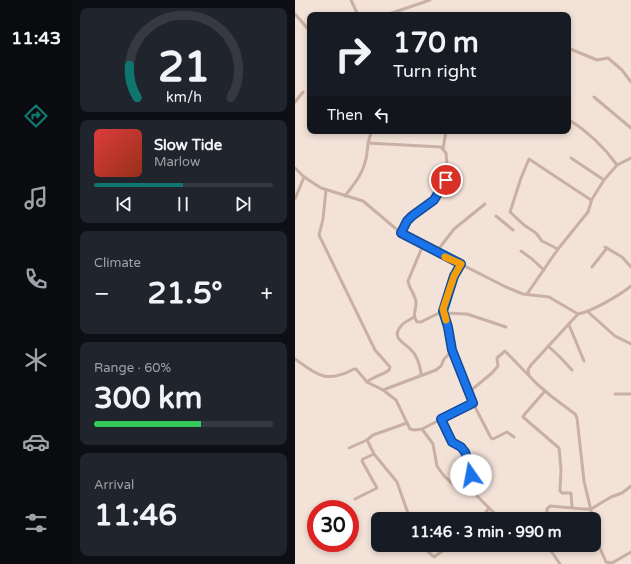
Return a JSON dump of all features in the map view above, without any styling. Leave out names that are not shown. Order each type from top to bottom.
[{"type":"street","points":[[351,0],[357,12]]},
{"type":"street","points":[[395,12],[430,0]]},
{"type":"street","points":[[295,14],[307,28]]},
{"type":"street","points":[[571,49],[597,60],[608,58],[631,82]]},
{"type":"street","points":[[295,102],[303,92]]},
{"type":"street","points":[[594,97],[631,128]]},
{"type":"street","points":[[571,121],[586,132],[617,165]]},
{"type":"street","points":[[345,196],[359,178],[362,171],[366,159],[367,143],[371,134]]},
{"type":"street","points":[[443,149],[446,134]]},
{"type":"street","points":[[367,143],[441,147],[447,156],[448,176],[434,200],[412,216],[407,221],[401,233]]},
{"type":"street","points":[[571,158],[604,180]]},
{"type":"street","points":[[527,294],[558,249],[586,215],[591,200],[604,180],[617,165],[631,158]]},
{"type":"street","points":[[558,249],[542,241],[536,233],[524,225],[510,212],[529,159],[591,200]]},
{"type":"street","points":[[541,166],[555,179],[562,183]]},
{"type":"street","points":[[295,168],[311,183],[326,190],[363,201],[401,233],[435,252],[520,293],[549,297],[578,314]]},
{"type":"street","points":[[295,198],[304,177]]},
{"type":"street","points":[[326,190],[323,219],[319,235],[375,350],[390,367],[386,372],[375,376],[367,382]]},
{"type":"street","points":[[435,252],[454,228],[485,204]]},
{"type":"street","points":[[496,216],[513,230]]},
{"type":"street","points":[[423,245],[408,281],[416,302],[414,317],[417,322],[421,322],[444,312],[467,314],[506,327]]},
{"type":"street","points":[[592,267],[606,247],[622,257],[631,267]]},
{"type":"street","points":[[521,252],[532,259],[544,270]]},
{"type":"street","points":[[461,264],[454,276],[444,312],[452,350],[473,403],[491,438],[493,439],[507,432],[514,437]]},
{"type":"street","points":[[529,376],[528,370],[531,365],[578,314],[617,296],[631,286]]},
{"type":"street","points":[[587,311],[615,336],[631,344]]},
{"type":"street","points":[[414,317],[402,325],[397,332],[402,344],[413,351],[421,368],[421,375]]},
{"type":"street","points":[[569,325],[584,361]]},
{"type":"street","points":[[548,346],[572,370]]},
{"type":"street","points":[[383,390],[439,368],[444,359],[452,350]]},
{"type":"street","points":[[469,392],[497,367],[498,364],[496,359],[504,351],[507,352],[545,391],[575,414],[578,420],[584,481],[592,512]]},
{"type":"street","points":[[295,359],[307,368],[324,377],[334,377],[354,368],[356,369],[367,382],[383,390],[396,400],[411,430],[422,430],[473,403]]},
{"type":"street","points":[[545,391],[523,417],[559,448],[561,469],[560,491],[562,493],[571,493],[572,508]]},
{"type":"street","points":[[615,394],[631,394]]},
{"type":"street","points":[[441,419],[452,442],[461,447],[465,452],[470,466],[471,475],[466,482],[464,490]]},
{"type":"street","points":[[349,448],[367,440],[373,435],[407,423]]},
{"type":"street","points":[[422,430],[433,444],[436,460],[440,470],[453,485],[475,494],[494,512]]},
{"type":"street","points":[[367,440],[374,454],[397,482],[408,512]]},
{"type":"street","points":[[355,499],[377,488],[362,460],[374,454]]},
{"type":"street","points":[[547,512],[547,509],[550,506],[591,509],[611,497],[622,494],[631,487]]},
{"type":"street","points":[[486,512],[489,508]]},
{"type":"street","points":[[601,551],[606,562],[612,563],[631,552]]},
{"type":"street","points":[[428,552],[434,557],[441,552]]},
{"type":"street","points":[[552,552],[560,564]]},
{"type":"slow traffic","points":[[445,257],[461,264],[454,276],[443,309],[446,320]]},
{"type":"route","points":[[446,180],[434,200],[407,221],[401,233],[461,264],[454,276],[443,311],[448,327],[452,350],[473,403],[441,419],[452,442],[461,447],[465,452],[470,466],[471,475]]}]
